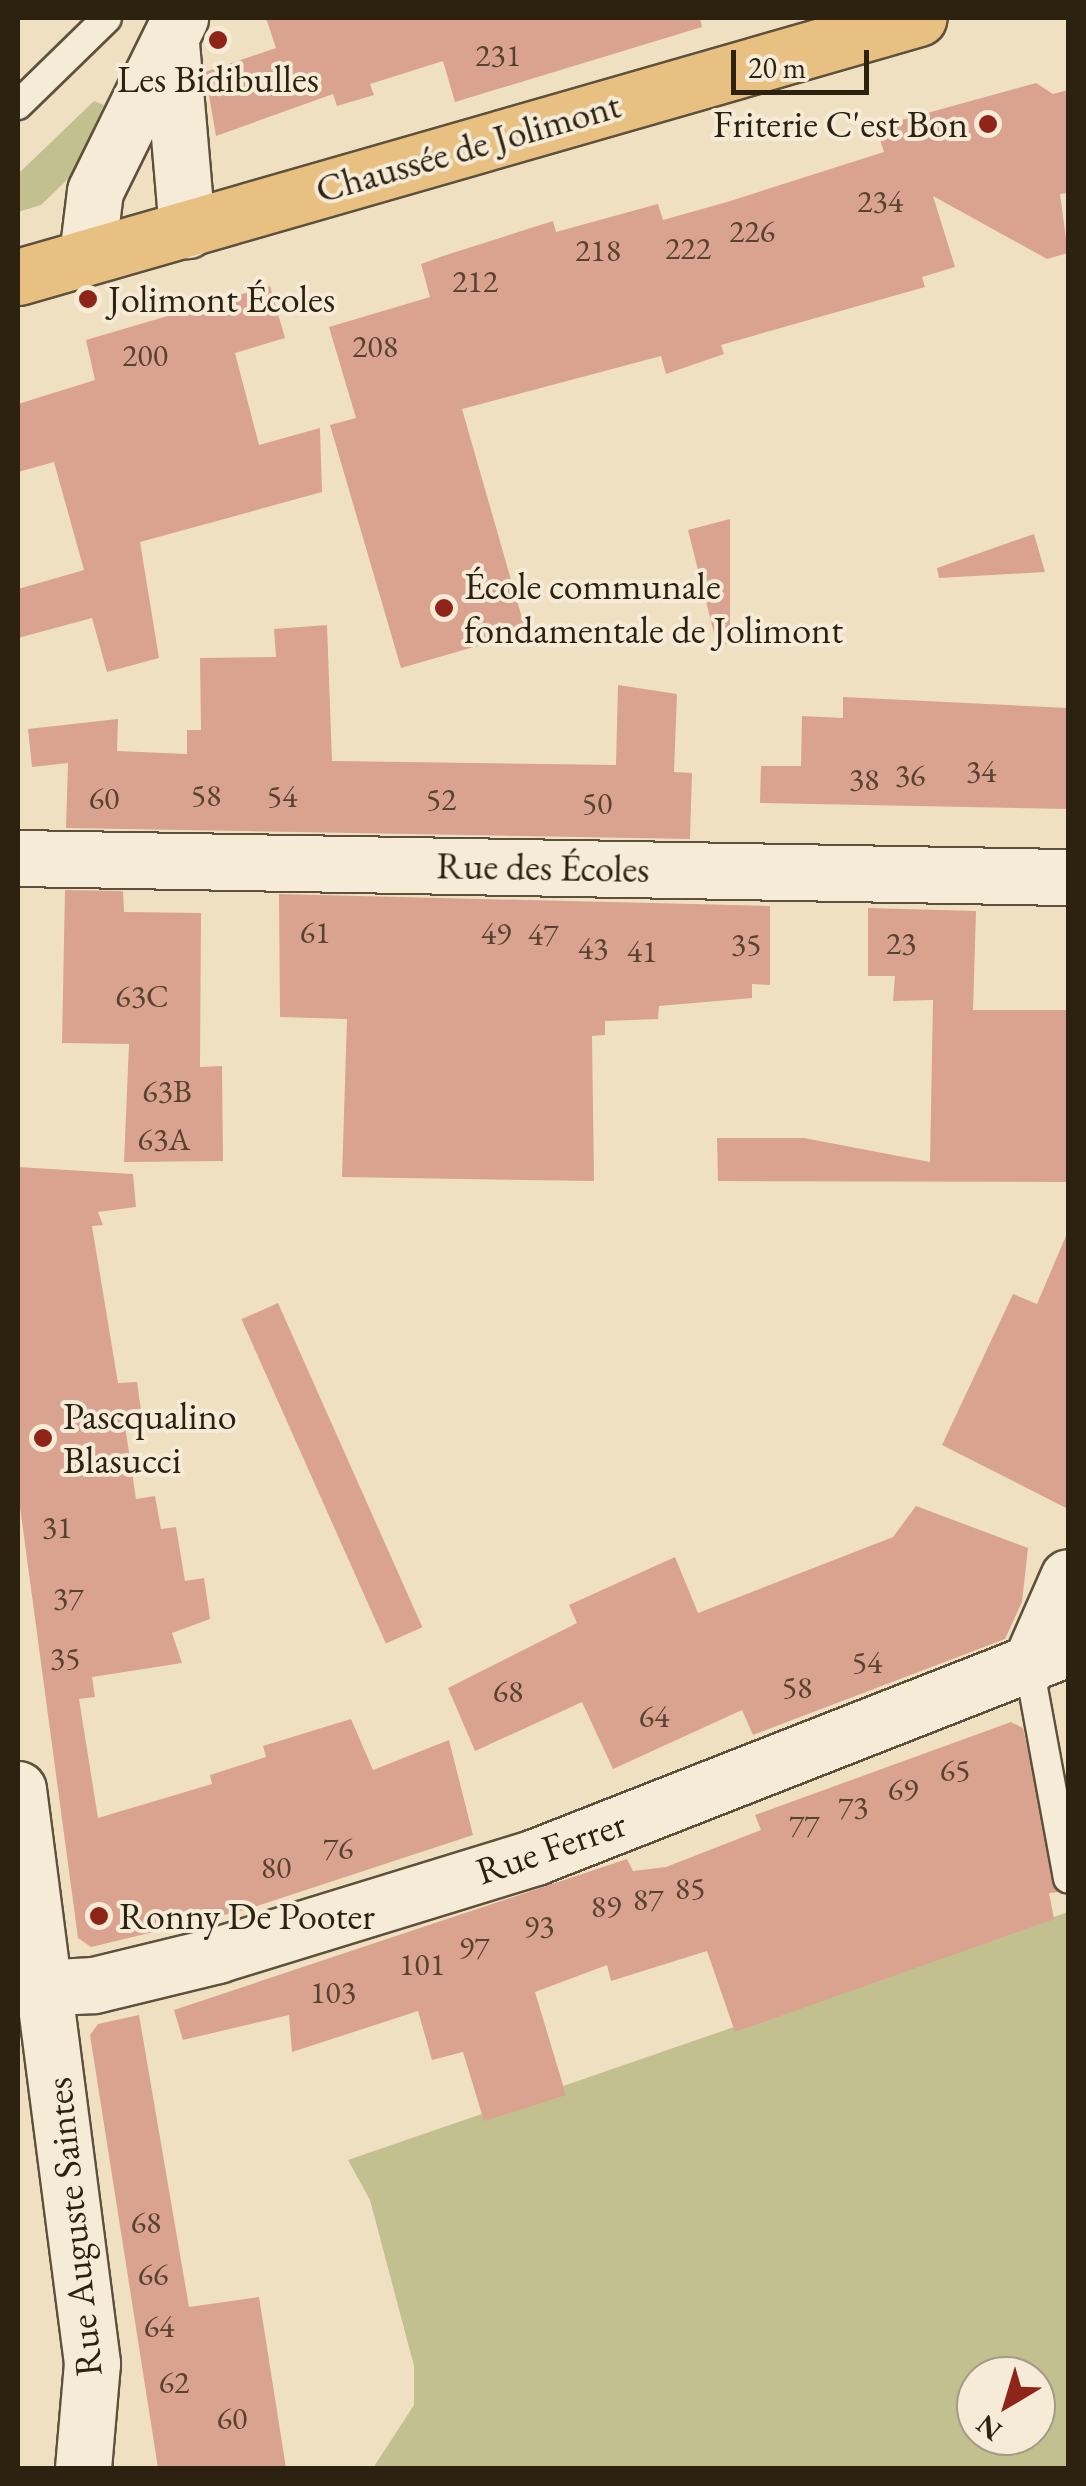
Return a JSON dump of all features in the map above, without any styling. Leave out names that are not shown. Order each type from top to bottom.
[{"type":"main road","name":"Chaussée de Jolimont","points":[[18,277],[920,18]]},
{"type":"street","points":[[175,30],[187,230]]},
{"type":"street","points":[[87,256],[95,191],[175,30]]},
{"type":"street","name":"Rue des Écoles","points":[[18,858],[1068,876]]},
{"type":"street","points":[[1048,1657],[1068,1576]]},
{"type":"street","name":"Rue Ferrer","points":[[32,1988],[94,1985],[217,1955],[535,1857],[1048,1657]]},
{"type":"street","name":"Rue Auguste Saintes","points":[[18,1789],[32,1988],[92,2364],[83,2468]]},
{"type":"lane","points":[[18,105],[108,18]]},
{"type":"lane","points":[[1048,1657],[1068,1878]]},
{"type":"shaded area","points":[[94,101],[104,105],[70,177],[41,205],[18,212],[18,174]]},
{"type":"shaded area","points":[[1068,1912],[1068,2468],[373,2468],[414,2405],[414,2366],[370,2200],[348,2160]]},
{"type":"building","points":[[266,18],[700,18],[702,27],[455,102],[443,61],[370,84],[374,95],[337,106],[333,94],[216,136],[205,72],[276,48]]},
{"type":"building","points":[[1036,83],[1053,94],[1068,90],[1068,193],[1060,194],[1068,253],[1047,259],[933,196],[955,267],[922,277],[925,287],[721,345],[724,354],[666,374],[661,356],[462,409],[526,632],[401,668],[330,425],[356,418],[329,327],[430,297],[421,264],[443,256],[553,221],[556,232],[658,204],[663,220],[727,202],[884,152],[876,127]]},
{"type":"building","points":[[270,286],[285,338],[235,353],[259,445],[320,428],[322,492],[140,542],[159,658],[107,672],[92,618],[18,638],[18,589],[84,570],[54,462],[18,472],[18,404],[95,380],[86,340]]},
{"type":"building","points":[[730,519],[730,644],[717,645],[688,530]]},
{"type":"building","points":[[1034,534],[1045,572],[939,578],[937,568]]},
{"type":"building","points":[[327,625],[332,761],[616,765],[618,685],[677,694],[674,772],[692,773],[690,839],[66,828],[68,763],[32,767],[28,729],[118,719],[117,751],[187,754],[187,730],[201,730],[200,658],[276,657],[274,629]]},
{"type":"building","points":[[843,697],[1068,708],[1068,809],[760,803],[761,766],[801,766],[802,716],[843,718]]},
{"type":"building","points":[[65,890],[123,891],[124,912],[201,913],[200,1067],[222,1066],[223,1161],[124,1162],[129,1044],[62,1043]]},
{"type":"building","points":[[279,894],[770,906],[770,985],[752,984],[752,998],[659,1006],[658,1019],[605,1021],[605,1035],[592,1036],[594,1181],[342,1177],[347,1019],[280,1017]]},
{"type":"building","points":[[868,908],[976,911],[973,1010],[1068,1010],[1068,1182],[718,1181],[717,1138],[804,1138],[930,1162],[933,1000],[893,1001],[895,976],[868,976]]},
{"type":"building","points":[[18,1167],[133,1174],[136,1207],[98,1212],[103,1225],[92,1226],[118,1383],[137,1382],[142,1417],[124,1419],[136,1499],[155,1496],[161,1529],[176,1527],[185,1581],[204,1578],[210,1619],[172,1633],[182,1663],[92,1677],[95,1697],[79,1699],[98,1818],[212,1784],[210,1775],[266,1757],[263,1746],[351,1719],[373,1770],[449,1740],[473,1835],[245,1910],[91,1947],[78,1938],[18,1492]]},
{"type":"building","points":[[1068,1231],[1068,1509],[942,1445],[1013,1294],[1037,1304]]},
{"type":"building","points":[[278,1303],[422,1627],[386,1644],[241,1319]]},
{"type":"building","points":[[916,1506],[1028,1548],[1022,1602],[1005,1639],[753,1735],[742,1710],[613,1769],[582,1702],[475,1751],[448,1688],[577,1623],[569,1605],[675,1557],[698,1613],[893,1537]]},
{"type":"building","points":[[1011,1722],[1023,1728],[1059,1892],[1049,1893],[1054,1919],[735,2032],[707,1951],[611,1981],[607,1965],[535,1992],[566,2095],[484,2121],[463,2052],[432,2060],[418,2011],[292,2052],[289,2015],[183,2040],[174,2010],[627,1859],[633,1871],[666,1867],[761,1830],[755,1815]]},
{"type":"building","points":[[139,2015],[189,2307],[259,2297],[286,2468],[158,2468],[90,2035],[98,2024]]},
{"type":"place","name":"Les Bidibulles","points":[[218,40]]},
{"type":"place","name":"Friterie C'est Bon","points":[[988,124]]},
{"type":"place","name":"Jolimont Écoles","points":[[88,299]]},
{"type":"place","name":"École communale fondamentale de Jolimont","points":[[444,608]]},
{"type":"place","name":"Pascqualino Blasucci","points":[[43,1438]]},
{"type":"place","name":"Ronny De Pooter","points":[[99,1916]]}]
